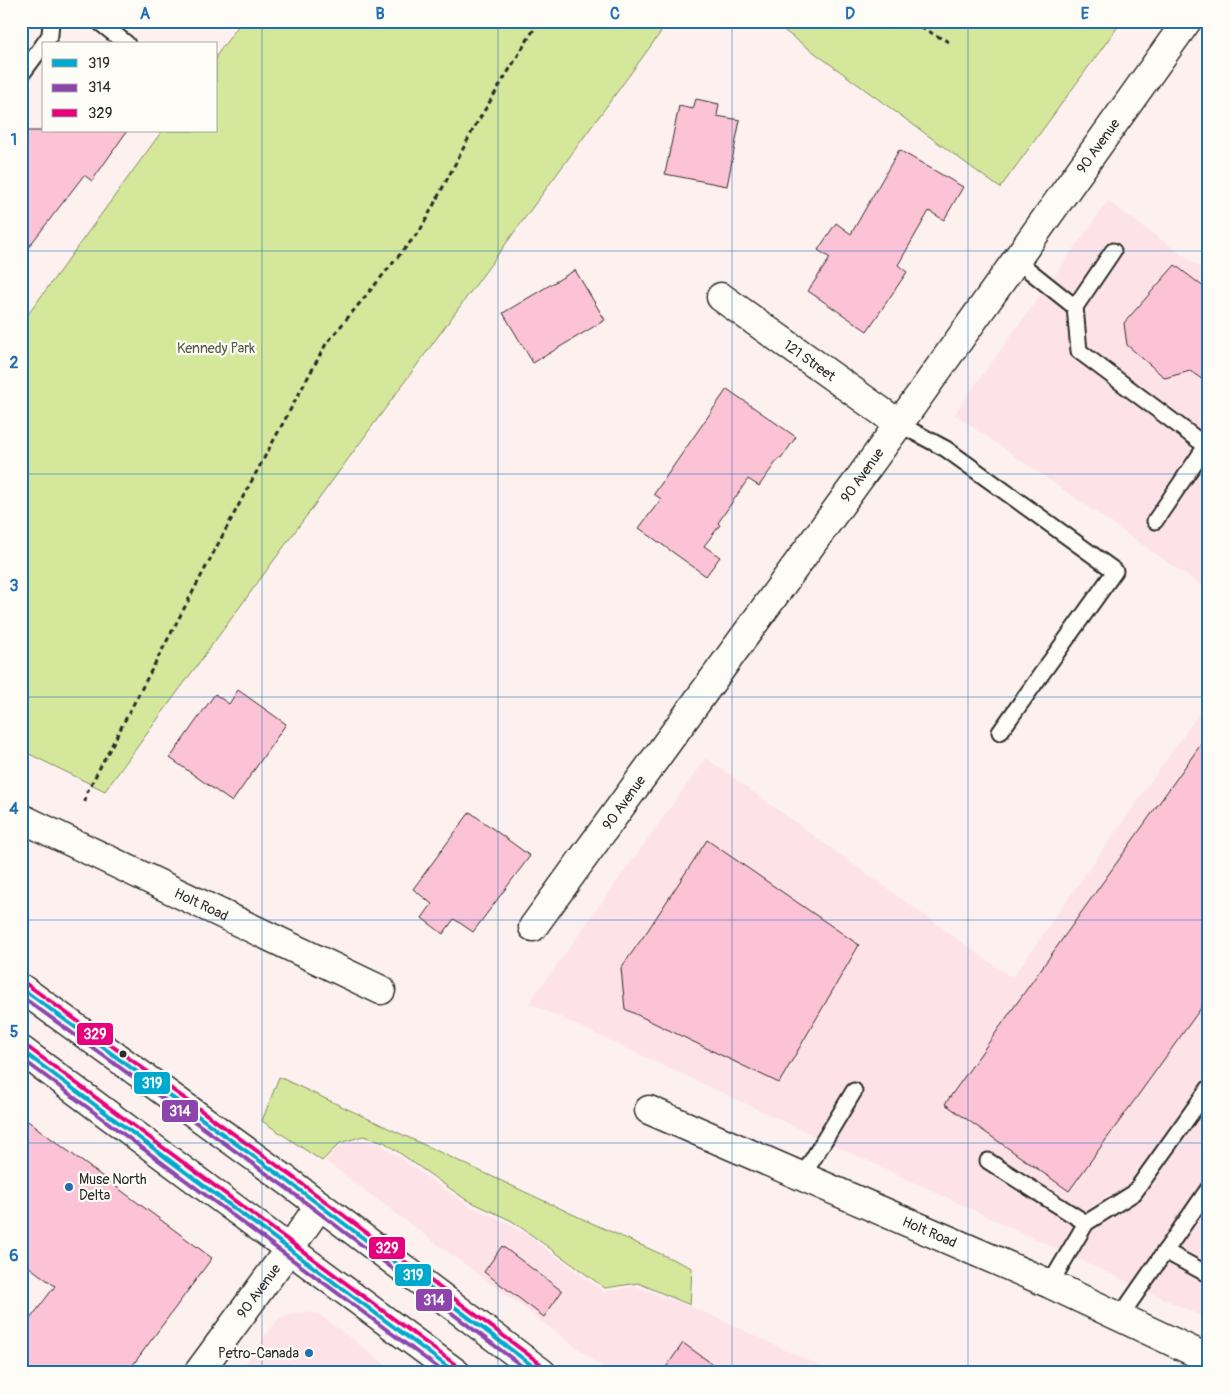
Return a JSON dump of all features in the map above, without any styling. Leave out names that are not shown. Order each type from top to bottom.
[{"type":"street","name":"90 Avenue","points":[[533,927],[899,424],[1187,21]]},
{"type":"street","name":"121 Street","points":[[721,297],[899,424]]},
{"type":"street","name":"Holt Road","points":[[21,818],[381,990]]},
{"type":"street","points":[[21,988],[319,1206],[542,1373]]},
{"type":"street","points":[[21,1050],[456,1373]]},
{"type":"street","name":"Holt Road","points":[[649,1110],[1050,1284],[1209,1359]]},
{"type":"street","name":"90 Avenue","points":[[198,1373],[319,1206]]},
{"type":"lane","points":[[45,42],[50,35],[51,21]]},
{"type":"lane","points":[[98,21],[124,42]]},
{"type":"lane","points":[[21,75],[42,47]]},
{"type":"lane","points":[[1113,252],[1075,307],[1079,351],[1206,446],[1155,521]]},
{"type":"lane","points":[[1016,260],[1075,307]]},
{"type":"lane","points":[[899,424],[946,449],[1115,571],[1000,732]]},
{"type":"lane","points":[[1050,1284],[1086,1224],[1134,1193],[1209,1088]]},
{"type":"lane","points":[[802,1177],[854,1091]]},
{"type":"lane","points":[[988,1161],[1086,1224]]},
{"type":"lane","points":[[1119,1318],[1209,1188]]},
{"type":"lane","points":[[1165,1251],[1209,1275]]},
{"type":"path","points":[[85,802],[86,794],[326,344],[421,229],[475,126],[539,21]]},
{"type":"path","points":[[878,21],[886,27],[916,24],[949,42]]},
{"type":"shaded area","points":[[1108,201],[1209,274],[1209,591],[954,414]]},
{"type":"shaded area","points":[[1209,699],[1209,1320],[529,1003],[706,758],[1012,978]]},
{"type":"shaded area","points":[[360,1139],[380,1144],[463,1202],[508,1223],[604,1292],[636,1286],[709,1314],[835,1373],[611,1373],[325,1161],[338,1147]]},
{"type":"shaded area","points":[[300,1312],[320,1315],[397,1373],[238,1373],[278,1319]]},
{"type":"green space","name":"Kennedy Park","points":[[242,21],[669,21],[105,791],[21,750],[21,324],[161,132],[218,132],[218,53]]},
{"type":"green space","points":[[771,21],[1122,21],[1000,188]]},
{"type":"green space","points":[[279,1077],[692,1268],[690,1305],[638,1283],[605,1288],[512,1221],[465,1199],[384,1142],[363,1136],[340,1143],[322,1161],[262,1121]]},
{"type":"building","points":[[696,99],[719,104],[717,116],[740,120],[727,186],[665,174],[679,106],[693,109]]},
{"type":"building","points":[[21,131],[126,132],[92,181],[84,175],[21,257]]},
{"type":"building","points":[[899,150],[963,187],[944,220],[929,211],[898,265],[907,272],[867,331],[808,291],[830,258],[818,250],[836,223],[851,234]]},
{"type":"building","points":[[1175,265],[1209,291],[1209,384],[1190,371],[1165,378],[1127,345],[1124,323]]},
{"type":"building","points":[[575,270],[605,320],[533,363],[503,313]]},
{"type":"building","points":[[727,389],[796,437],[759,486],[748,479],[718,523],[720,525],[704,546],[720,557],[706,576],[639,528],[661,499],[654,494]]},
{"type":"building","points":[[238,690],[286,724],[232,802],[170,758],[215,694],[229,704]]},
{"type":"building","points":[[1209,733],[1209,997],[1069,1191],[945,1104]]},
{"type":"building","points":[[470,812],[530,856],[473,932],[454,919],[443,934],[422,918],[432,904],[413,889]]},
{"type":"building","points":[[707,840],[859,945],[779,1083],[625,1009],[621,968]]},
{"type":"building","name":"Muse North Delta","points":[[21,1116],[212,1258],[127,1373],[21,1373],[21,1331],[55,1286],[21,1261]]},
{"type":"building","points":[[502,1246],[562,1291],[544,1317],[484,1272]]},
{"type":"building","points":[[683,1343],[725,1373],[662,1373]]},
{"type":"transit line","name":"329","points":[[25,983],[293,1177],[546,1368]]},
{"type":"transit line","name":"319","points":[[21,988],[289,1182],[542,1373]]},
{"type":"transit line","name":"314","points":[[21,996],[285,1187],[531,1373]]},
{"type":"transit line","name":"329","points":[[25,1045],[460,1368]]},
{"type":"transit line","name":"319","points":[[21,1050],[456,1373]]},
{"type":"transit line","name":"314","points":[[21,1058],[445,1373]]},
{"type":"place","name":"Muse North Delta","points":[[69,1187]]},
{"type":"place","name":"Petro-Canada","points":[[309,1353]]}]
